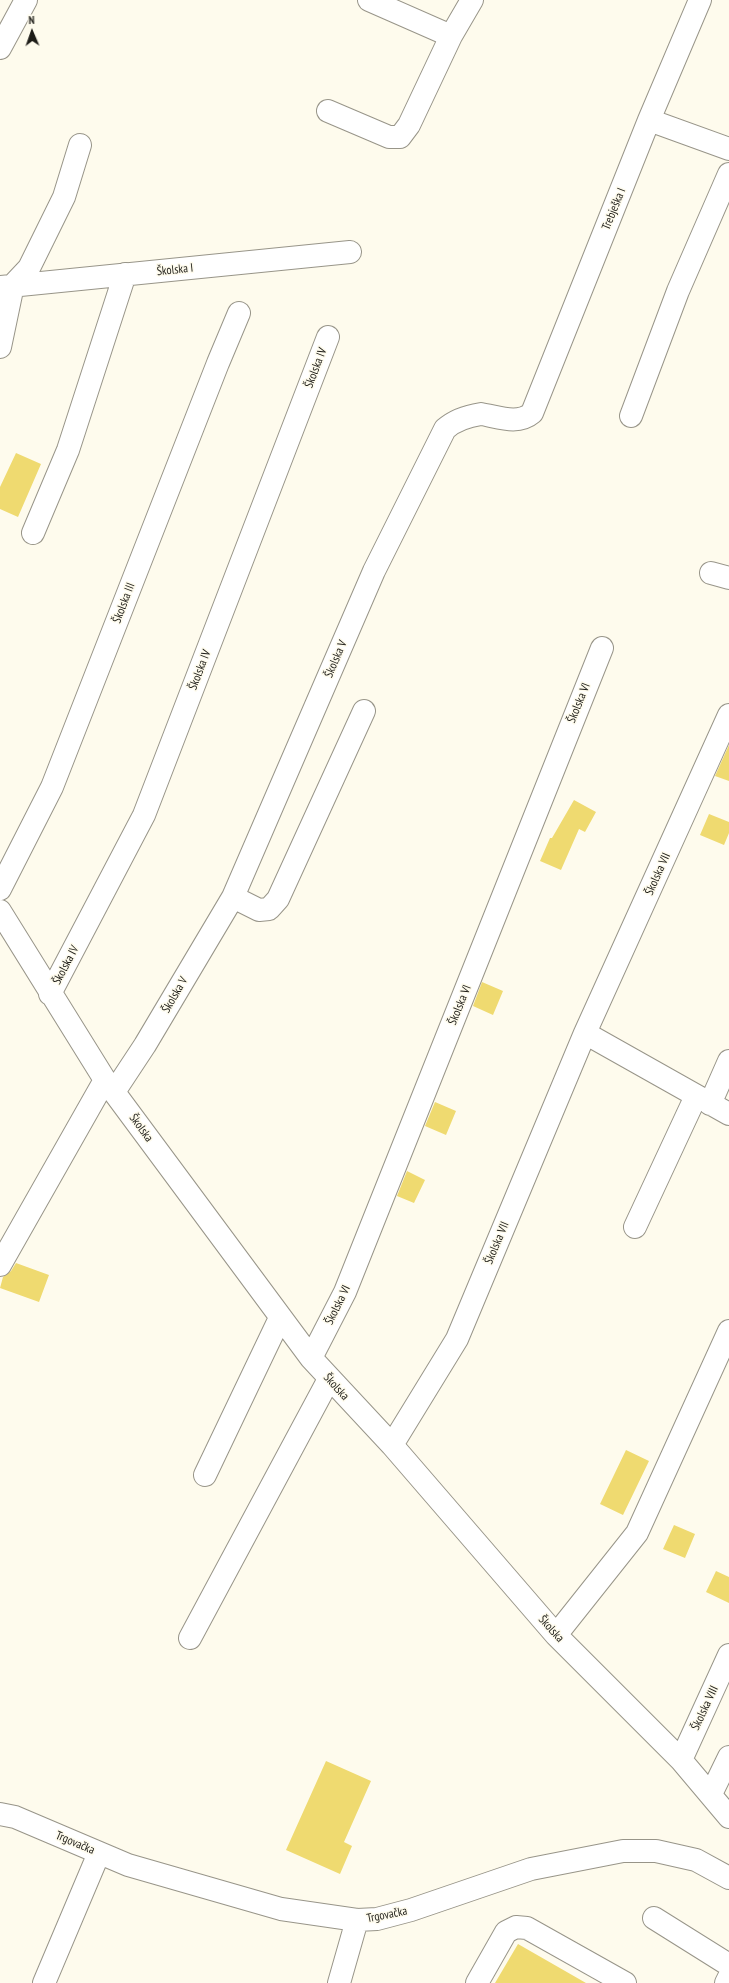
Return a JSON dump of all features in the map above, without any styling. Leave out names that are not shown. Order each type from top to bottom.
[{"type":"street","points":[[0,48],[26,0]]},
{"type":"street","points":[[369,0],[451,36]]},
{"type":"street","points":[[328,111],[389,137],[400,137],[409,125],[451,36],[472,0]]},
{"type":"street","name":"Trebješka I","points":[[448,426],[459,420],[481,414],[518,420],[526,418],[532,413],[649,120],[700,0]]},
{"type":"street","points":[[649,120],[729,149]]},
{"type":"street","points":[[0,347],[7,286],[29,268],[64,198],[80,145]]},
{"type":"street","points":[[631,416],[678,291],[729,174]]},
{"type":"street","name":"Školska I","points":[[7,286],[350,252]]},
{"type":"street","points":[[33,533],[68,450],[125,274]]},
{"type":"street","name":"Školska III","points":[[0,888],[52,787],[239,313]]},
{"type":"street","name":"Školska IV","points":[[50,994],[144,815],[328,337]]},
{"type":"street","name":"Školska V","points":[[0,1265],[110,1086],[145,1045],[233,896],[374,571],[445,429],[448,426]]},
{"type":"street","name":"Školska VI","points":[[311,1358],[345,1292],[602,648]]},
{"type":"street","points":[[233,896],[259,910],[269,909],[278,899],[364,711]]},
{"type":"street","name":"Školska VII","points":[[392,1445],[457,1339],[585,1033],[729,715]]},
{"type":"street","name":"Školska","points":[[0,911],[50,994],[110,1086],[311,1358],[392,1445],[556,1635],[681,1760],[729,1817]]},
{"type":"street","points":[[585,1033],[712,1105]]},
{"type":"street","points":[[635,1227],[712,1105],[729,1061]]},
{"type":"street","points":[[205,1475],[280,1318]]},
{"type":"street","points":[[556,1635],[637,1533],[729,1331]]},
{"type":"street","points":[[190,1638],[329,1379]]},
{"type":"street","name":"Školska VIII","points":[[681,1760],[729,1655]]},
{"type":"street","points":[[711,1794],[729,1757]]},
{"type":"street","name":"Trgovačka","points":[[0,1814],[15,1817],[128,1865],[281,1909],[358,1920],[377,1919],[411,1910],[532,1869],[623,1850],[656,1851],[696,1860],[729,1878]]},
{"type":"street","points":[[44,1983],[98,1853]]},
{"type":"street","points":[[654,1918],[729,1965]]},
{"type":"street","points":[[339,1983],[358,1920]]},
{"type":"street","points":[[477,1983],[506,1932],[511,1929],[522,1927],[625,1983]]},
{"type":"street","points":[[726,1983],[729,1978]]},
{"type":"building","points":[[16,453],[41,464],[18,517],[0,509],[0,487]]},
{"type":"building","points":[[729,745],[729,781],[715,776]]},
{"type":"building","points":[[574,800],[596,812],[585,832],[579,829],[561,870],[540,861],[550,838],[552,838]]},
{"type":"building","points":[[709,814],[729,822],[729,833],[724,845],[700,835]]},
{"type":"building","points":[[482,982],[503,991],[493,1015],[473,1006]]},
{"type":"building","points":[[435,1102],[456,1111],[446,1135],[425,1126]]},
{"type":"building","points":[[407,1171],[425,1180],[414,1203],[397,1196]]},
{"type":"building","points":[[16,1263],[49,1275],[39,1302],[0,1288],[3,1277],[11,1271]]},
{"type":"building","points":[[626,1450],[649,1461],[623,1515],[600,1504]]},
{"type":"building","points":[[674,1525],[695,1534],[685,1558],[663,1549]]},
{"type":"building","points":[[716,1571],[729,1577],[729,1603],[706,1592]]},
{"type":"building","points":[[326,1761],[371,1781],[344,1842],[352,1846],[340,1874],[286,1850]]},
{"type":"building","points":[[518,1944],[586,1983],[495,1983]]}]
